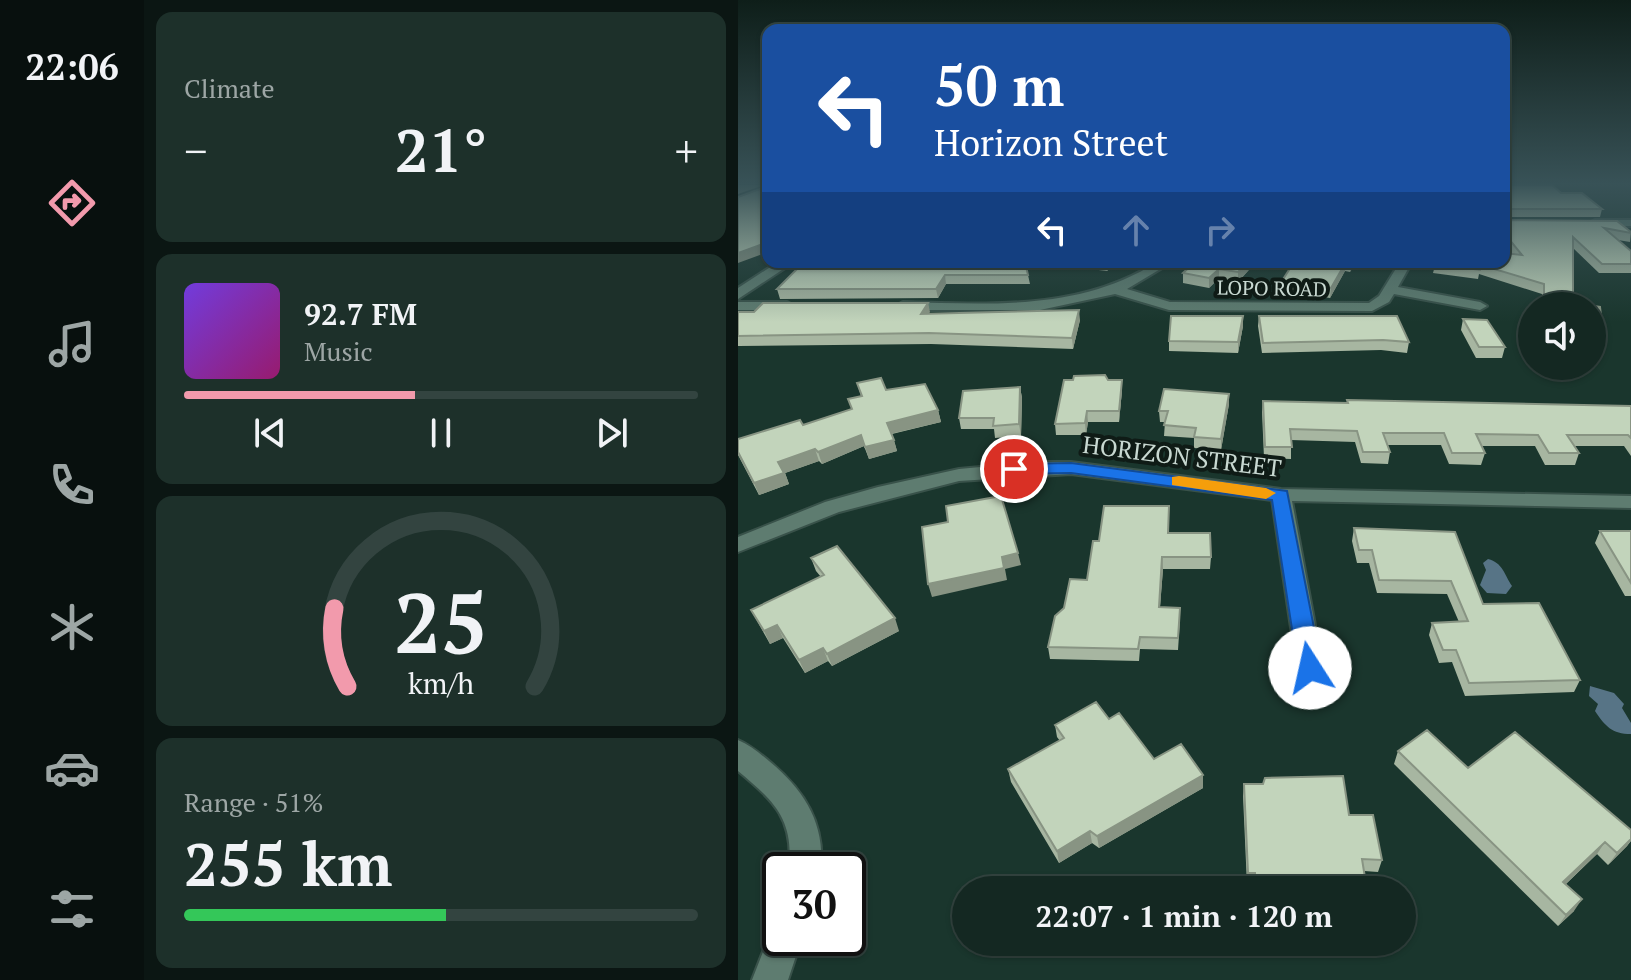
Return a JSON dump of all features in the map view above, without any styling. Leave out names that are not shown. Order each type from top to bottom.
[{"type":"street","points":[[738,295],[776,268]]},
{"type":"street","points":[[887,306],[1034,305],[1115,290],[1155,268]]},
{"type":"street","name":"LOPO ROAD","points":[[1115,290],[1169,306],[1345,310],[1372,307],[1384,299],[1402,268]]},
{"type":"street","points":[[1389,289],[1480,306]]},
{"type":"street","points":[[738,306],[798,306]]},
{"type":"street","name":"HORIZON STREET","points":[[738,545],[832,507],[878,493],[995,470],[1071,468],[1281,495],[1631,502]]},
{"type":"street","points":[[1281,495],[1310,668]]},
{"type":"street","points":[[738,753],[791,798],[803,822],[808,852]]},
{"type":"street","points":[[770,980],[779,956]]},
{"type":"water","points":[[1488,559],[1500,566],[1512,586],[1506,594],[1487,593],[1480,585],[1486,570],[1483,563]]},
{"type":"water","points":[[1590,686],[1614,693],[1624,704],[1622,708],[1631,723],[1631,734],[1614,731],[1602,721],[1595,711],[1598,704],[1589,696]]},
{"type":"building","points":[[738,231],[762,231],[762,244],[738,253]]},
{"type":"building","points":[[1510,231],[1607,231],[1631,251],[1631,264],[1602,264],[1573,237],[1573,292],[1544,292],[1544,284],[1491,268],[1510,268],[1510,254],[1522,255],[1510,240]]},
{"type":"building","points":[[798,268],[1026,268],[1028,275],[945,275],[936,289],[777,289]]},
{"type":"building","points":[[1188,268],[1242,268],[1238,272],[1219,269],[1209,278],[1183,273]]},
{"type":"building","points":[[1290,268],[1343,268],[1331,288],[1282,281]]},
{"type":"building","points":[[763,303],[928,303],[921,314],[1079,310],[1072,338],[929,333],[738,336],[738,312],[754,312]]},
{"type":"building","points":[[1171,316],[1243,316],[1238,342],[1169,341]]},
{"type":"building","points":[[1259,316],[1397,316],[1409,342],[1263,343]]},
{"type":"building","points":[[1463,319],[1487,320],[1505,347],[1479,347]]},
{"type":"building","points":[[1105,375],[1108,380],[1122,380],[1119,411],[1087,411],[1085,423],[1055,424],[1064,380],[1073,380],[1074,376]]},
{"type":"building","points":[[881,378],[886,390],[925,384],[938,410],[887,423],[894,440],[865,447],[861,435],[818,452],[815,449],[778,462],[784,473],[754,483],[738,452],[738,439],[800,420],[803,425],[852,409],[848,399],[862,396],[857,383]]},
{"type":"building","points":[[1020,387],[1019,424],[993,426],[994,418],[959,418],[963,391]]},
{"type":"building","points":[[1164,389],[1229,394],[1221,439],[1194,437],[1196,428],[1164,425],[1168,411],[1159,411]]},
{"type":"building","points":[[1347,400],[1631,406],[1631,438],[1628,435],[1567,435],[1579,453],[1549,453],[1538,435],[1476,434],[1485,453],[1452,453],[1444,433],[1383,433],[1390,452],[1363,452],[1357,431],[1290,429],[1292,447],[1265,447],[1263,401],[1348,403]]},
{"type":"building","points":[[1001,496],[1018,553],[1002,557],[1004,568],[928,584],[922,527],[948,522],[946,506]]},
{"type":"building","points":[[1104,506],[1169,506],[1168,533],[1210,533],[1211,557],[1162,557],[1159,607],[1180,608],[1178,638],[1140,637],[1138,649],[1048,647],[1055,616],[1064,608],[1070,579],[1087,580],[1093,541],[1099,541]]},
{"type":"building","points":[[1354,528],[1455,532],[1483,604],[1539,603],[1580,680],[1469,683],[1456,650],[1443,650],[1432,623],[1468,621],[1451,581],[1379,580],[1372,550],[1359,550]]},
{"type":"building","points":[[1600,531],[1631,531],[1631,583]]},
{"type":"building","points":[[837,546],[895,618],[827,654],[823,648],[799,660],[777,625],[764,631],[751,610],[824,575],[811,558]]},
{"type":"building","points":[[1096,702],[1109,719],[1119,713],[1154,759],[1181,744],[1203,775],[1097,836],[1090,831],[1057,851],[1008,769],[1064,738],[1055,725]]},
{"type":"building","points":[[1427,730],[1468,768],[1515,732],[1631,830],[1631,839],[1617,853],[1605,842],[1563,882],[1582,899],[1566,915],[1398,751]]},
{"type":"building","points":[[1343,776],[1349,815],[1373,815],[1382,860],[1362,859],[1365,876],[1255,876],[1255,873],[1248,873],[1244,784],[1263,784],[1265,778]]},
{"type":"slow traffic","points":[[1179,481],[1266,493]]},
{"type":"route","points":[[1014,469],[1071,468],[1281,495],[1310,668]]}]
